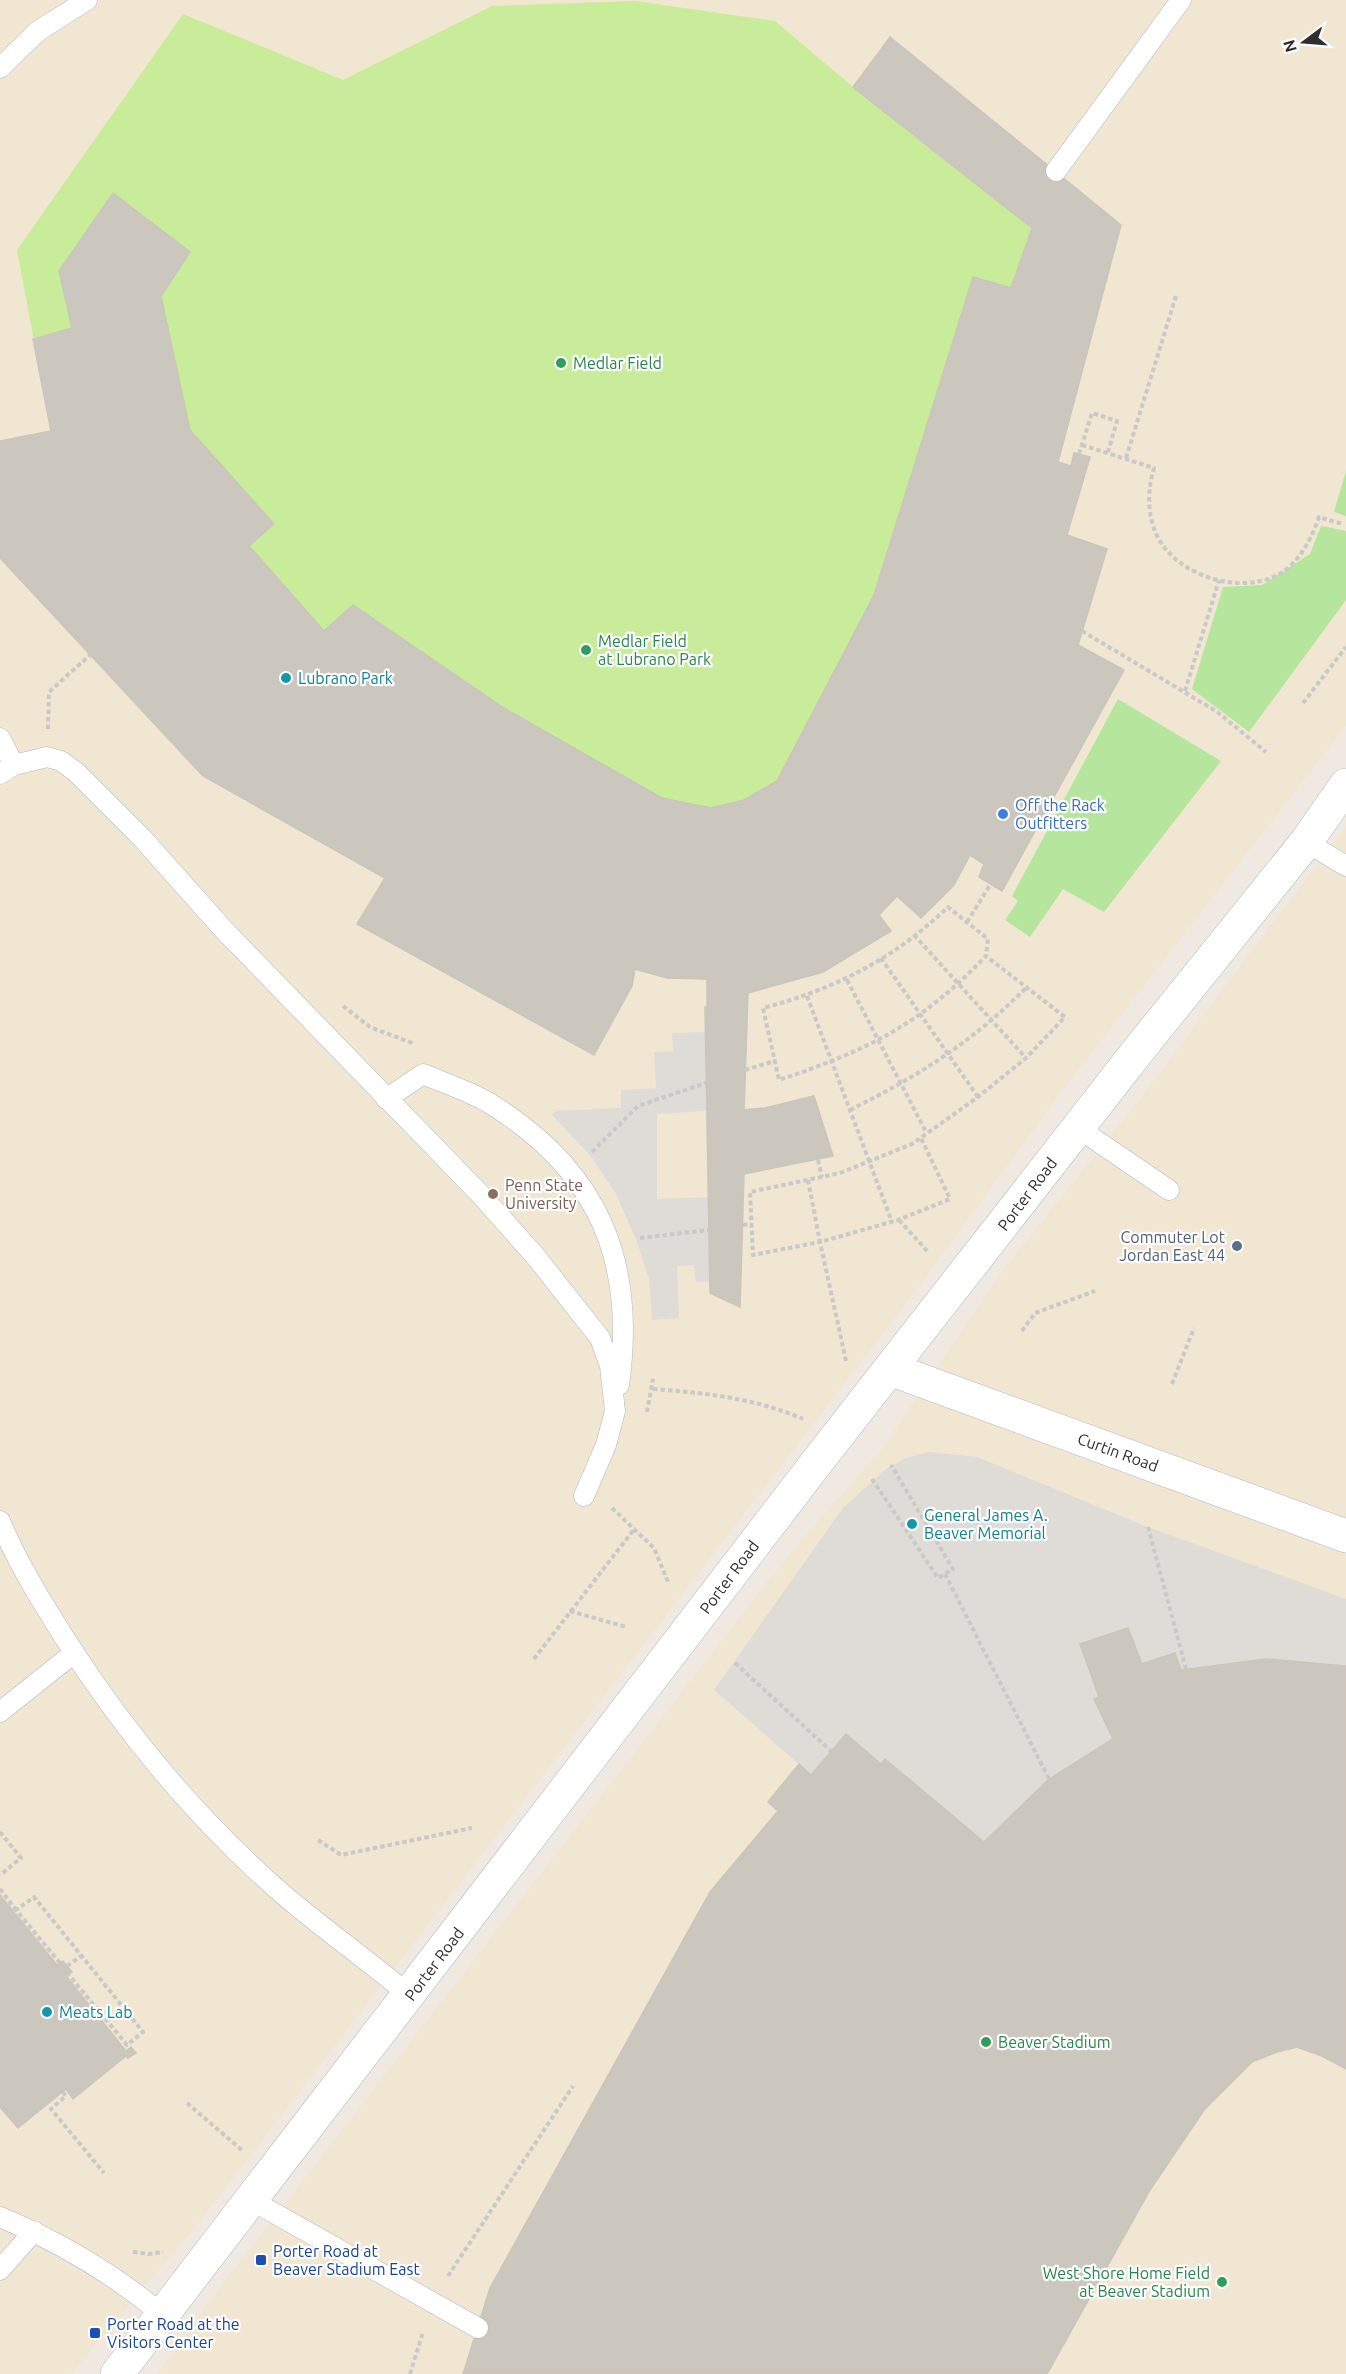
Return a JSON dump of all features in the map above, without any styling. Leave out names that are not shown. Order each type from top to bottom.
[{"type":"street","name":"Porter Road","points":[[117,2374],[164,2316],[890,1370],[1078,1128],[1306,842],[1346,785]]},
{"type":"street","name":"Curtin Road","points":[[890,1370],[1346,1536]]},
{"type":"lane","points":[[0,68],[38,31],[87,0]]},
{"type":"lane","points":[[1056,171],[1181,0]]},
{"type":"lane","points":[[0,738],[7,770],[47,757],[61,761],[76,772],[141,838],[232,938],[481,1196],[536,1257],[600,1338],[610,1366],[615,1412]]},
{"type":"lane","points":[[1306,842],[1346,866]]},
{"type":"lane","points":[[386,1099],[423,1074],[493,1104],[543,1141],[579,1182],[602,1220],[618,1267],[625,1319],[615,1412],[606,1445],[584,1496]]},
{"type":"lane","points":[[1078,1128],[1169,1190]]},
{"type":"lane","points":[[0,1521],[30,1584],[74,1653],[109,1704],[178,1793],[279,1891],[410,1996]]},
{"type":"lane","points":[[0,1712],[74,1653]]},
{"type":"lane","points":[[251,2200],[478,2328]]},
{"type":"lane","points":[[0,2217],[34,2231],[87,2260],[131,2289],[164,2316]]},
{"type":"lane","points":[[0,2270],[34,2231]]},
{"type":"path","points":[[1126,458],[1176,296]]},
{"type":"path","points":[[1080,454],[1092,413],[1117,421],[1108,452]]},
{"type":"path","points":[[1082,445],[1154,468],[1148,500],[1153,524],[1162,545],[1177,562],[1219,580],[1250,582],[1269,577],[1288,568],[1303,551],[1319,517],[1343,524]]},
{"type":"path","points":[[1185,690],[1219,580]]},
{"type":"path","points":[[1082,631],[1185,690],[1216,711],[1266,752]]},
{"type":"path","points":[[1303,703],[1346,647]]},
{"type":"path","points":[[47,757],[49,692],[90,655]]},
{"type":"path","points":[[967,922],[990,885]]},
{"type":"path","points":[[948,907],[988,939],[986,956],[959,984],[921,1015],[879,1041],[832,1062],[779,1080],[763,1008],[807,996],[847,980],[914,935],[948,907]]},
{"type":"path","points":[[914,935],[1026,1058]]},
{"type":"path","points":[[921,1138],[950,1199],[892,1222],[820,1242],[753,1254],[750,1192],[822,1177],[870,1162],[921,1138],[926,1132],[978,1097],[1026,1058],[1065,1017],[986,956]]},
{"type":"path","points":[[881,958],[978,1097]]},
{"type":"path","points":[[847,980],[926,1132]]},
{"type":"path","points":[[850,1110],[902,1084],[949,1056],[993,1021],[1027,987]]},
{"type":"path","points":[[807,996],[892,1222]]},
{"type":"path","points":[[745,1070],[775,1061]]},
{"type":"path","points":[[589,1154],[638,1106],[706,1083]]},
{"type":"path","points":[[818,1160],[822,1177]]},
{"type":"path","points":[[808,1180],[846,1361]]},
{"type":"path","points":[[898,1220],[929,1253]]},
{"type":"path","points":[[743,1225],[751,1224]]},
{"type":"path","points":[[636,1239],[709,1230]]},
{"type":"path","points":[[1022,1331],[1035,1313],[1095,1291]]},
{"type":"path","points":[[1172,1384],[1194,1328]]},
{"type":"path","points":[[653,1389],[738,1398],[775,1407],[803,1419]]},
{"type":"path","points":[[872,1479],[938,1578],[953,1569],[891,1466]]},
{"type":"path","points":[[1148,1527],[1186,1669]]},
{"type":"path","points":[[534,1659],[635,1528]]},
{"type":"path","points":[[945,1574],[1048,1779]]},
{"type":"path","points":[[570,1611],[626,1627]]},
{"type":"path","points":[[735,1663],[831,1751]]},
{"type":"path","points":[[318,1840],[340,1855],[472,1828]]},
{"type":"path","points":[[0,1832],[21,1858],[0,1875]]},
{"type":"path","points":[[0,1889],[60,1963]]},
{"type":"path","points":[[16,1910],[34,1897],[143,2032],[127,2045],[69,1975]]},
{"type":"path","points":[[67,1966],[81,1956]]},
{"type":"path","points":[[410,2374],[431,2302],[573,2086]]},
{"type":"path","points":[[63,2092],[66,2096],[51,2109],[104,2173]]},
{"type":"path","points":[[187,2103],[243,2152]]},
{"type":"shaded area","name":"Penn State University","points":[[0,0],[1346,0],[1346,726],[1058,1096],[914,1293],[193,2230],[71,2374],[0,2374]]},
{"type":"shaded area","points":[[1346,826],[1346,2374],[158,2374],[218,2290],[788,1555],[882,1449],[997,1278],[1133,1108]]},
{"type":"shaded area","points":[[705,1032],[706,1111],[657,1114],[657,1199],[709,1197],[710,1281],[696,1282],[694,1265],[677,1266],[679,1318],[652,1320],[649,1279],[636,1239],[615,1192],[589,1154],[552,1115],[556,1111],[621,1108],[621,1090],[656,1088],[654,1052],[673,1051],[672,1033]]},
{"type":"shaded area","points":[[929,1452],[977,1457],[1148,1527],[1346,1599],[1346,1666],[1266,1659],[1181,1670],[1175,1653],[1142,1664],[1128,1628],[1080,1644],[1113,1739],[1049,1779],[984,1842],[886,1759],[881,1764],[846,1734],[811,1775],[714,1690],[843,1508],[886,1469],[906,1458]]},
{"type":"green space","name":"Medlar Field at Lubrano Park","points":[[635,1],[775,21],[853,87],[890,37],[1121,225],[1058,462],[1071,466],[1074,453],[1090,457],[1067,535],[1107,549],[1078,645],[1124,670],[1002,891],[979,877],[984,864],[970,855],[954,885],[921,918],[897,896],[879,915],[891,931],[823,972],[748,993],[744,1109],[765,1108],[814,1096],[833,1156],[744,1174],[740,1307],[710,1293],[705,1007],[707,1007],[707,979],[667,978],[635,970],[632,986],[594,1055],[357,924],[385,878],[203,776],[0,558],[0,441],[51,431],[17,250],[183,14],[343,80],[492,6]]},
{"type":"green space","points":[[1346,471],[1346,516],[1334,512]]},
{"type":"green space","points":[[1321,526],[1346,531],[1346,600],[1249,732],[1192,689],[1223,587],[1262,585],[1310,554]]},
{"type":"green space","points":[[1118,699],[1221,761],[1104,912],[1063,889],[1030,937],[1005,920],[1018,901],[1012,896]]},
{"type":"building","name":"Lubrano Park","points":[[890,37],[1121,225],[1058,462],[1071,466],[1074,453],[1090,457],[1067,535],[1107,549],[1078,645],[1124,670],[1002,891],[979,877],[984,864],[970,855],[954,885],[921,918],[897,896],[879,915],[891,931],[823,972],[748,993],[744,1110],[765,1108],[814,1096],[833,1156],[744,1174],[740,1307],[710,1293],[705,1007],[707,1007],[707,979],[667,978],[635,969],[632,986],[594,1055],[357,924],[385,878],[203,776],[0,558],[0,441],[51,431],[33,339],[72,328],[59,271],[113,193],[190,252],[161,296],[190,430],[274,524],[249,546],[324,631],[353,605],[504,708],[662,798],[711,808],[744,800],[777,781],[874,595],[973,277],[1011,288],[1032,228],[853,87]]},
{"type":"building","name":"Beaver Stadium","points":[[1128,1628],[1142,1664],[1175,1653],[1181,1670],[1266,1659],[1346,1666],[1346,2069],[1322,2056],[1297,2047],[1277,2052],[1252,2062],[1204,2110],[1150,2190],[1047,2374],[463,2374],[490,2288],[710,1892],[778,1811],[768,1802],[799,1764],[811,1775],[846,1734],[881,1764],[885,1759],[984,1842],[1049,1779],[1113,1739],[1094,1699],[1099,1697],[1080,1644]]},
{"type":"building","name":"Meats Lab","points":[[0,1895],[57,1965],[63,1961],[72,1972],[66,1976],[126,2051],[131,2047],[136,2053],[128,2058],[126,2056],[73,2099],[66,2089],[18,2128],[0,2107]]},
{"type":"place","name":"Medlar Field","points":[[561,363]]},
{"type":"place","name":"Medlar Field at Lubrano Park","points":[[586,650]]},
{"type":"place","name":"Lubrano Park","points":[[286,678]]},
{"type":"place","name":"Off the Rack Outfitters","points":[[1003,814]]},
{"type":"place","name":"Penn State University","points":[[493,1194]]},
{"type":"place","name":"Commuter Lot Jordan East 44","points":[[1237,1246]]},
{"type":"place","name":"General James A. Beaver Memorial","points":[[912,1524]]},
{"type":"place","name":"Meats Lab","points":[[47,2012]]},
{"type":"place","name":"Beaver Stadium","points":[[986,2042]]},
{"type":"place","name":"Porter Road at Beaver Stadium East","points":[[261,2260]]},
{"type":"place","name":"West Shore Home Field at Beaver Stadium","points":[[1222,2282]]},
{"type":"place","name":"Porter Road at the Visitors Center","points":[[95,2333]]}]
